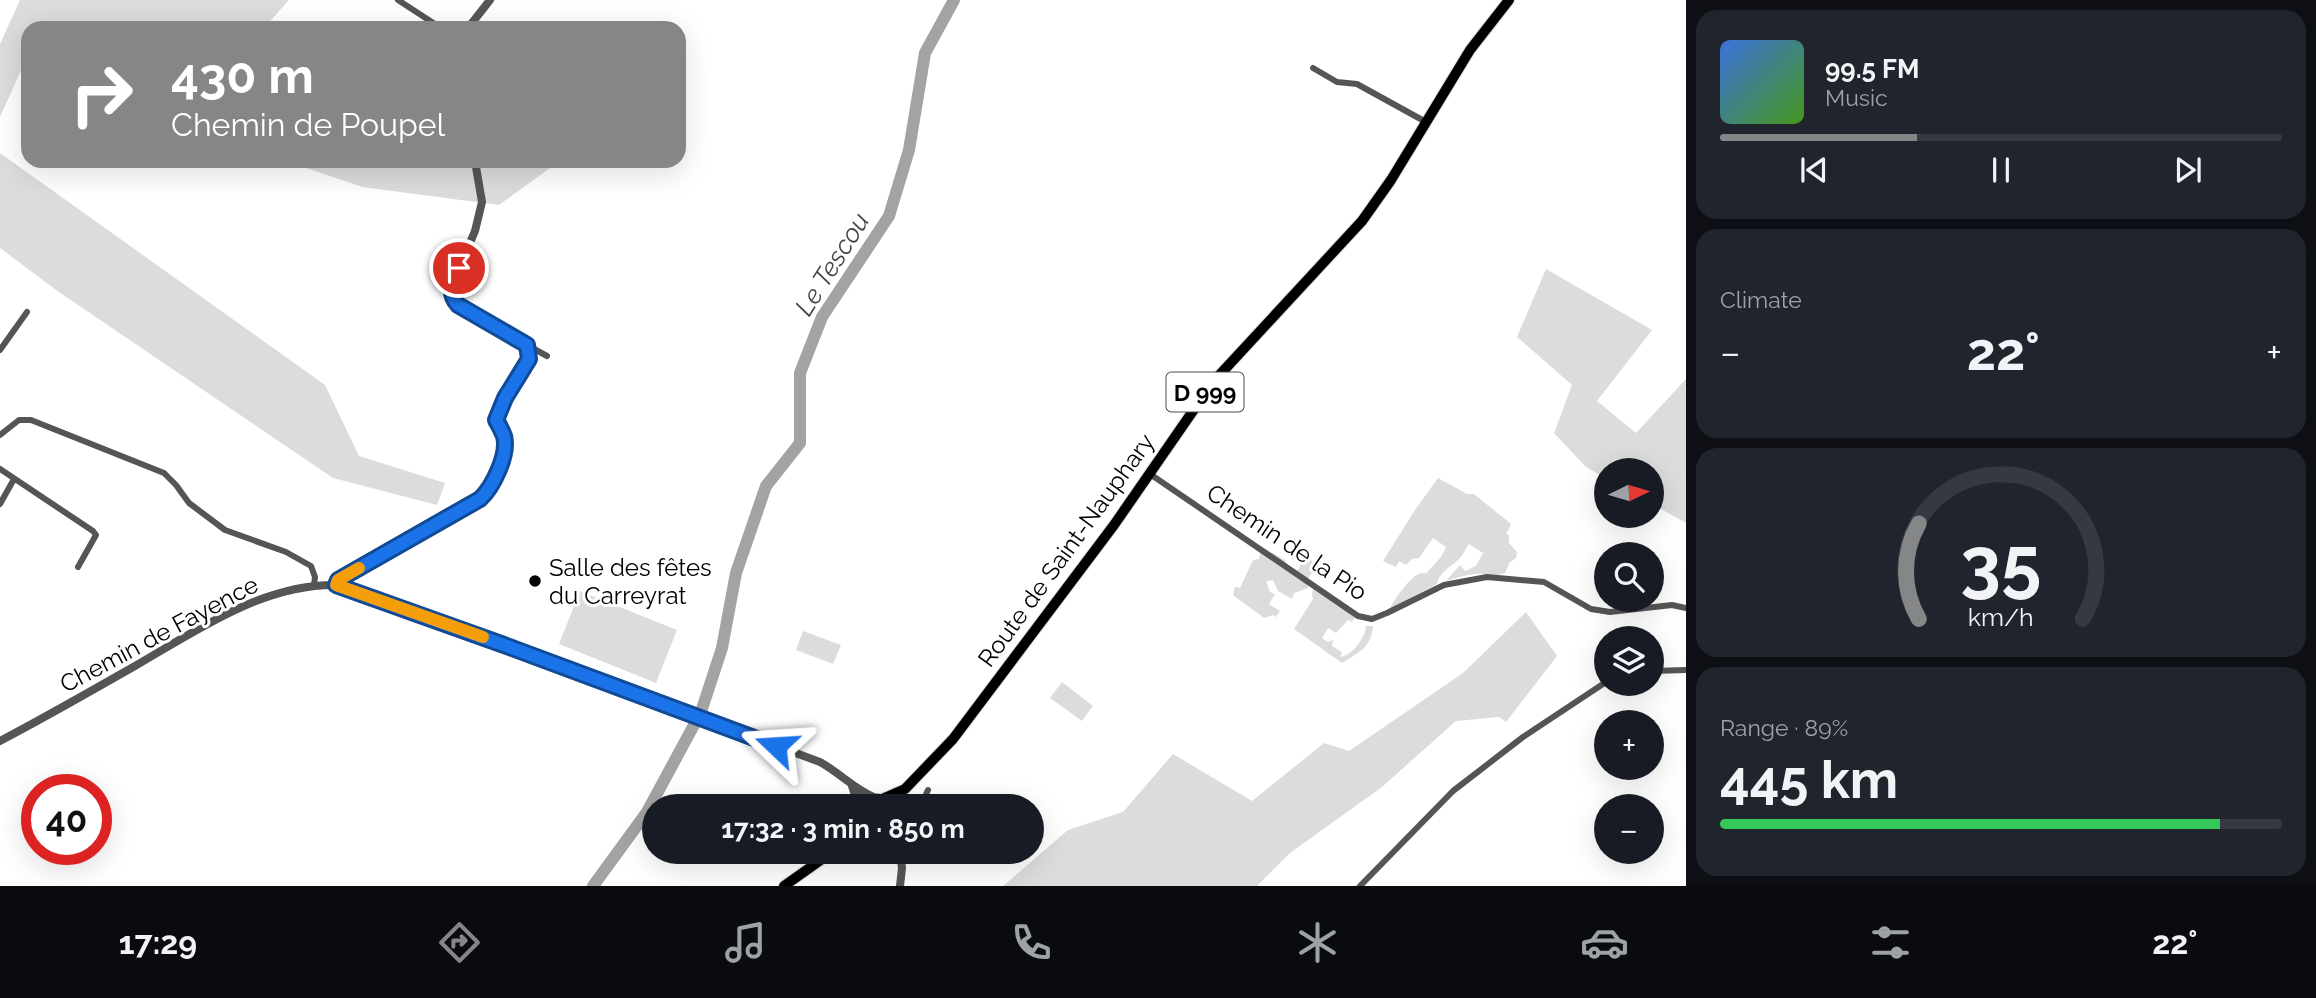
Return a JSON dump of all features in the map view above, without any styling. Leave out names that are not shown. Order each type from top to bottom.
[{"type":"main road","name":"Route de Saint-Nauphary","points":[[902,794],[953,739],[1114,526],[1213,382],[1362,221],[1391,180],[1470,50],[1509,0]]},
{"type":"main road","name":"Route de Saint-Nauphary","points":[[892,794],[905,789]]},
{"type":"main road","points":[[784,886],[815,864]]},
{"type":"street","points":[[398,0],[430,21]]},
{"type":"street","points":[[474,21],[490,0]]},
{"type":"street","points":[[1313,68],[1337,82],[1357,84],[1426,122]]},
{"type":"street","points":[[476,168],[482,202],[475,231],[451,287],[452,295],[458,305],[547,355]]},
{"type":"street","points":[[0,350],[27,312]]},
{"type":"street","points":[[336,585],[338,580],[467,506],[489,490],[505,447],[504,437],[496,420],[505,398],[529,359],[527,345]]},
{"type":"street","points":[[1,432],[19,420],[31,420],[163,473],[189,503],[225,530],[286,552],[311,566],[315,577],[314,585]]},
{"type":"street","points":[[0,470],[93,531],[96,536],[78,567]]},
{"type":"street","name":"Chemin de la Pio","points":[[1150,474],[1358,615],[1372,619],[1444,585],[1487,577],[1545,582],[1591,609],[1610,612],[1672,605],[1686,608]]},
{"type":"street","points":[[0,504],[14,480]]},
{"type":"street","name":"Chemin de Fayence","points":[[0,741],[196,631],[265,597],[314,585],[336,585],[820,762],[870,794]]},
{"type":"street","points":[[1664,671],[1686,670]]},
{"type":"street","points":[[1360,886],[1453,791],[1523,737],[1594,690]]},
{"type":"street","points":[[851,783],[856,794]]},
{"type":"street","points":[[926,794],[928,790]]},
{"type":"street","points":[[900,886],[902,864]]},
{"type":"shaded area","points":[[20,0],[289,0],[270,21],[21,21],[21,70],[0,117],[0,44]]},
{"type":"shaded area","points":[[0,153],[325,385],[359,456],[445,483],[437,505],[333,478],[56,290],[0,248]]},
{"type":"shaded area","points":[[306,168],[550,168],[499,205],[362,187]]},
{"type":"shaded area","points":[[1546,269],[1652,330],[1597,401],[1636,433],[1686,379],[1686,523],[1664,511],[1664,458],[1594,458],[1594,472],[1585,466],[1554,433],[1572,385],[1517,337]]},
{"type":"shaded area","points":[[1438,478],[1467,494],[1474,494],[1511,524],[1506,534],[1509,535],[1509,543],[1517,552],[1516,558],[1510,562],[1505,573],[1471,574],[1446,581],[1460,565],[1465,571],[1476,566],[1483,553],[1469,544],[1459,559],[1443,573],[1437,584],[1390,609],[1407,584],[1415,576],[1426,573],[1439,560],[1446,547],[1433,538],[1419,558],[1412,559],[1406,565],[1399,561],[1396,567],[1383,561]]},
{"type":"shaded area","points":[[1296,546],[1312,561],[1314,570],[1308,579],[1308,588],[1294,593],[1292,599],[1278,591],[1273,580],[1266,581],[1270,592],[1275,594],[1269,604],[1280,611],[1276,617],[1273,615],[1264,618],[1233,595],[1235,587],[1240,588],[1253,560],[1259,559],[1264,548],[1285,560],[1291,574],[1294,574],[1300,567],[1299,563],[1288,554],[1291,547]]},
{"type":"shaded area","points":[[1313,589],[1355,617],[1352,622],[1348,620],[1336,633],[1328,628],[1322,638],[1328,642],[1333,640],[1332,646],[1342,652],[1340,657],[1358,645],[1366,626],[1373,626],[1367,644],[1342,663],[1294,629],[1313,599]]},
{"type":"shaded area","points":[[580,591],[677,630],[656,683],[559,644]]},
{"type":"shaded area","points":[[1526,612],[1557,656],[1506,722],[1499,717],[1456,721],[1382,787],[1290,853],[1257,886],[1003,886],[1029,864],[1044,864],[1044,851],[1068,830],[1123,812],[1173,754],[1252,801],[1324,743],[1349,751],[1463,673]]},
{"type":"shaded area","points":[[803,631],[841,645],[833,664],[796,650]]},
{"type":"shaded area","points":[[1062,682],[1093,706],[1082,721],[1050,698]]},
{"type":"waterway","name":"Le Tescou","points":[[593,886],[647,812],[701,712],[722,648],[736,573],[766,486],[800,443],[800,373],[822,317],[889,216],[909,150],[925,53],[954,0]]},
{"type":"slow traffic","points":[[359,568],[338,580],[336,585],[483,637]]},
{"type":"place","name":"Salle des fêtes du Carreyrat","points":[[535,581]]},
{"type":"route","points":[[459,268],[451,287],[454,301],[527,345],[529,359],[505,398],[496,420],[504,437],[505,447],[491,488],[480,499],[338,580],[336,585],[776,746]]}]
